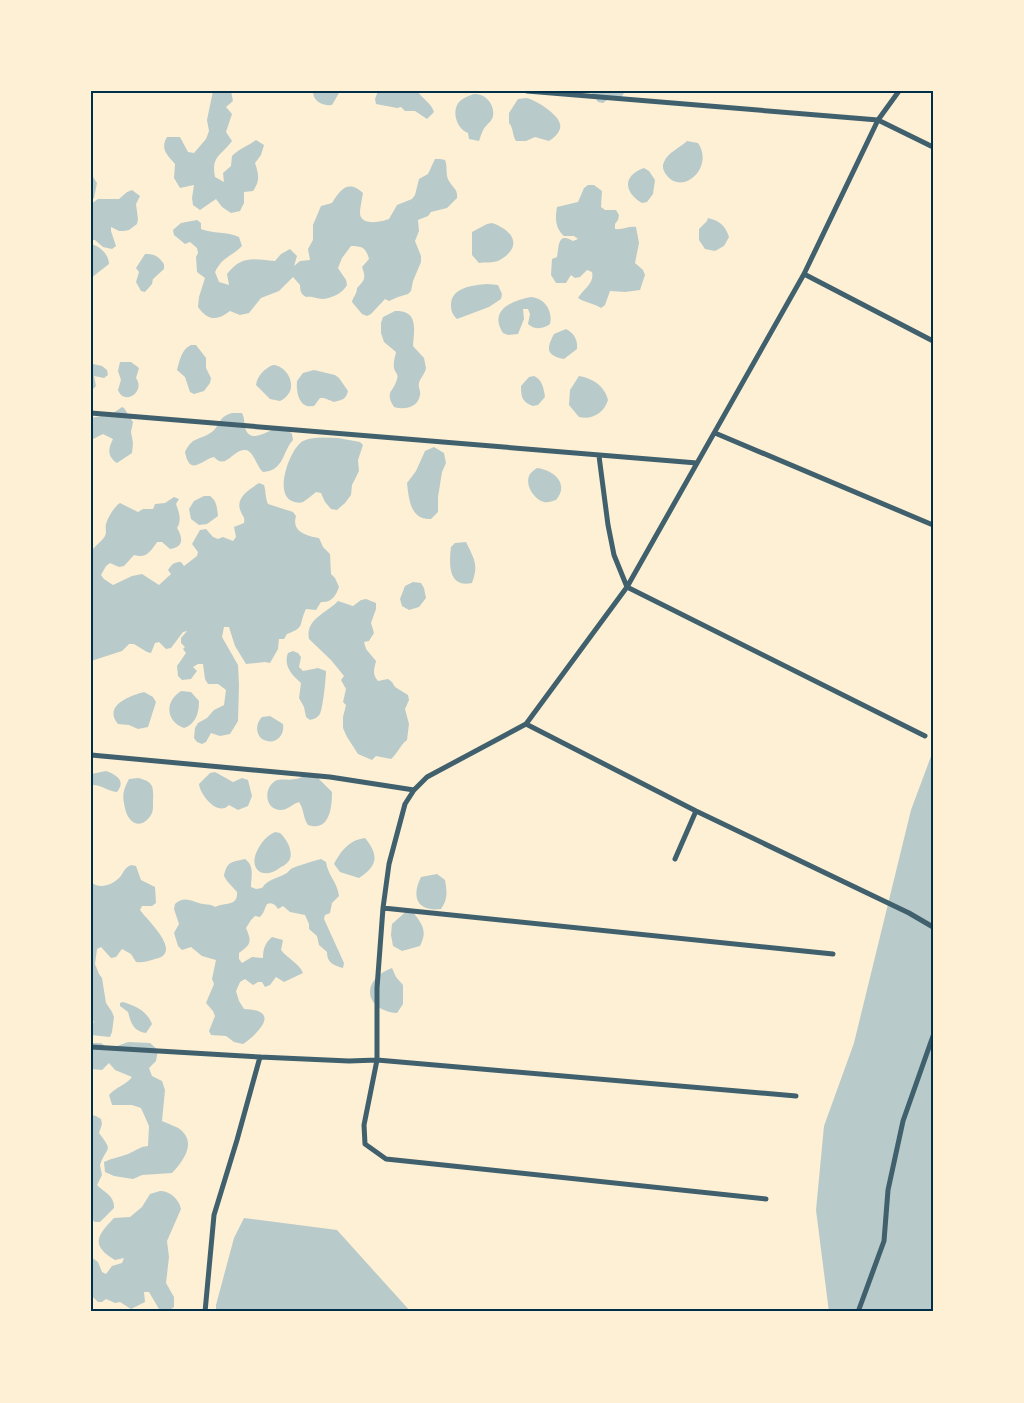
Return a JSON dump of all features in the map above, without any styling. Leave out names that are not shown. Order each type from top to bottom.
[{"type":"street","points":[[527,91],[878,120],[933,147]]},
{"type":"street","points":[[766,1198],[386,1159],[365,1144],[364,1125],[376,1060],[377,988],[388,864],[405,804],[414,790],[427,777],[526,724],[627,587],[804,274],[878,120],[899,91]]},
{"type":"street","points":[[804,274],[933,341]]},
{"type":"street","points":[[91,413],[697,463]]},
{"type":"street","points":[[715,433],[933,525]]},
{"type":"street","points":[[599,456],[608,525],[614,554],[627,587],[924,736]]},
{"type":"street","points":[[526,724],[696,811],[900,909],[933,927]]},
{"type":"street","points":[[91,755],[330,777],[414,790]]},
{"type":"street","points":[[674,859],[696,811]]},
{"type":"street","points":[[383,908],[834,954]]},
{"type":"street","points":[[858,1312],[884,1241],[888,1190],[903,1121],[933,1036]]},
{"type":"street","points":[[91,1047],[260,1058],[376,1060],[796,1096]]},
{"type":"street","points":[[205,1312],[214,1215],[260,1058]]},
{"type":"shaded area","points":[[213,91],[231,91],[233,101],[226,107],[232,114],[226,132],[232,141],[216,160],[214,165],[215,177],[224,182],[223,173],[231,166],[232,156],[241,149],[256,140],[264,145],[261,155],[255,163],[258,178],[257,184],[253,191],[244,192],[244,203],[240,211],[231,213],[222,207],[216,199],[200,210],[193,205],[194,185],[180,188],[174,178],[175,164],[164,148],[167,137],[180,137],[188,152],[194,153],[206,139],[209,131],[207,120]]},
{"type":"shaded area","points":[[313,91],[339,91],[339,93],[332,105],[329,105],[317,101]]},
{"type":"shaded area","points":[[378,91],[418,92],[434,112],[427,119],[415,111],[405,111],[401,107],[376,104],[375,99]]},
{"type":"shaded area","points":[[592,91],[625,91],[620,100],[611,97],[603,103],[598,102]]},
{"type":"shaded area","points":[[474,94],[485,97],[491,104],[493,112],[492,119],[484,129],[479,141],[469,139],[468,133],[458,124],[455,115],[459,102]]},
{"type":"shaded area","points":[[526,98],[546,108],[559,120],[559,132],[549,141],[535,137],[526,141],[516,141],[509,123],[509,113],[518,99]]},
{"type":"shaded area","points":[[687,141],[698,143],[702,152],[702,162],[699,170],[694,177],[687,181],[679,182],[672,180],[665,173],[663,165],[668,155]]},
{"type":"shaded area","points":[[435,159],[445,160],[448,179],[456,191],[457,198],[447,208],[431,212],[428,216],[418,220],[419,231],[415,241],[421,256],[421,262],[411,291],[408,294],[389,301],[385,299],[371,314],[367,316],[362,314],[352,302],[357,288],[364,279],[362,267],[369,259],[367,252],[363,248],[351,246],[342,258],[338,268],[347,285],[340,293],[333,296],[323,299],[306,297],[301,292],[300,285],[293,277],[279,291],[261,298],[249,313],[240,315],[230,311],[221,317],[213,318],[205,315],[198,307],[205,278],[197,272],[197,248],[190,242],[185,244],[174,235],[173,230],[181,223],[197,220],[201,223],[201,229],[239,237],[242,246],[224,260],[215,272],[219,282],[229,285],[227,274],[232,268],[243,261],[254,259],[275,261],[281,254],[290,249],[297,256],[294,266],[300,261],[310,260],[308,249],[313,240],[313,225],[321,206],[332,203],[341,190],[345,188],[353,187],[363,193],[361,218],[368,222],[389,219],[397,205],[412,199],[415,195],[419,179],[428,174]]},
{"type":"shaded area","points":[[644,168],[649,171],[655,180],[653,194],[647,202],[642,203],[632,194],[628,184],[632,175]]},
{"type":"shaded area","points":[[91,174],[97,183],[94,198],[91,200]]},
{"type":"shaded area","points":[[588,185],[594,185],[602,191],[601,207],[605,210],[616,210],[619,215],[615,229],[636,227],[639,243],[635,263],[643,270],[645,275],[640,290],[610,291],[605,305],[601,308],[578,298],[590,283],[592,272],[587,270],[580,277],[575,278],[571,275],[566,283],[556,283],[551,275],[552,259],[557,257],[561,239],[568,238],[573,241],[578,239],[574,236],[564,236],[559,230],[556,219],[557,207],[578,202],[584,188]]},
{"type":"shaded area","points":[[132,190],[140,196],[136,204],[137,224],[124,231],[111,227],[116,246],[112,249],[103,247],[95,240],[91,240],[91,204],[98,199],[119,199]]},
{"type":"shaded area","points":[[708,218],[722,224],[729,237],[724,246],[715,251],[705,249],[699,240],[699,229]]},
{"type":"shaded area","points":[[492,223],[500,226],[511,235],[513,245],[511,251],[498,261],[479,263],[472,255],[472,232]]},
{"type":"shaded area","points":[[91,244],[103,251],[109,264],[91,278]]},
{"type":"shaded area","points":[[145,254],[158,257],[164,264],[164,269],[153,279],[152,284],[145,292],[141,291],[136,282],[139,272],[136,268]]},
{"type":"shaded area","points":[[487,284],[498,285],[502,294],[501,299],[489,307],[457,319],[453,314],[451,306],[452,298],[455,294],[464,288]]},
{"type":"shaded area","points":[[531,297],[540,300],[547,306],[551,319],[550,324],[539,328],[530,326],[528,324],[530,314],[528,309],[523,309],[524,319],[518,334],[508,335],[503,333],[499,325],[501,312],[510,304]]},
{"type":"shaded area","points":[[395,311],[403,312],[412,317],[414,328],[413,346],[424,358],[426,368],[419,383],[419,399],[414,405],[406,408],[394,407],[391,402],[390,395],[397,377],[394,370],[396,352],[384,342],[381,333],[383,317]]},
{"type":"shaded area","points":[[566,329],[575,337],[577,349],[564,359],[554,356],[549,351],[549,347],[554,334]]},
{"type":"shaded area","points":[[191,345],[196,345],[206,358],[206,368],[211,378],[204,391],[194,394],[190,392],[185,377],[177,370],[183,352]]},
{"type":"shaded area","points":[[91,358],[93,364],[102,366],[107,370],[108,375],[104,378],[94,376],[96,386],[91,391]]},
{"type":"shaded area","points":[[120,362],[131,362],[139,368],[136,378],[138,388],[129,397],[121,395],[118,390],[121,380],[118,371]]},
{"type":"shaded area","points":[[273,365],[283,369],[290,379],[290,391],[280,401],[270,399],[256,385],[262,373]]},
{"type":"shaded area","points":[[314,370],[335,375],[339,378],[348,391],[345,398],[334,402],[320,398],[314,406],[305,405],[298,395],[297,381],[303,373]]},
{"type":"shaded area","points":[[534,376],[541,382],[545,397],[538,405],[533,406],[526,403],[523,399],[521,386],[529,377]]},
{"type":"shaded area","points":[[579,376],[589,379],[601,387],[608,400],[604,409],[593,416],[579,417],[569,405],[570,390]]},
{"type":"shaded area","points":[[122,407],[133,422],[131,432],[133,443],[132,453],[117,463],[111,458],[109,452],[113,439],[103,434],[91,440],[91,418],[112,414]]},
{"type":"shaded area","points":[[232,413],[242,413],[245,428],[250,435],[257,436],[272,430],[288,430],[292,434],[293,440],[279,465],[270,471],[263,472],[249,451],[246,450],[237,452],[222,462],[214,457],[196,465],[190,464],[185,452],[191,443],[213,431],[222,419]]},
{"type":"shaded area","points":[[312,438],[338,438],[360,442],[363,445],[358,460],[359,471],[352,485],[351,495],[337,510],[331,509],[321,493],[316,492],[302,502],[292,501],[284,489],[284,480],[289,461],[298,445]]},
{"type":"shaded area","points":[[434,447],[444,453],[446,463],[442,472],[438,512],[431,519],[419,516],[415,512],[412,507],[407,483],[416,471],[425,451]]},
{"type":"shaded area","points":[[537,468],[549,471],[558,478],[561,488],[556,500],[541,501],[532,492],[528,480],[531,473]]},
{"type":"shaded area","points":[[259,483],[264,485],[268,504],[293,512],[296,516],[295,521],[298,529],[319,538],[323,547],[330,554],[331,574],[339,587],[333,598],[321,602],[316,610],[306,609],[301,625],[293,632],[287,634],[284,639],[279,639],[278,649],[270,663],[246,664],[235,646],[229,627],[224,627],[222,637],[238,665],[238,721],[230,734],[220,736],[211,733],[206,742],[202,744],[194,738],[195,728],[198,723],[207,718],[214,710],[224,705],[226,690],[218,684],[208,684],[205,679],[203,664],[193,667],[197,671],[191,679],[182,680],[178,676],[177,666],[186,653],[183,649],[185,647],[181,643],[181,638],[187,631],[183,632],[171,648],[166,649],[159,642],[155,643],[151,653],[134,644],[129,644],[122,651],[91,661],[91,551],[104,537],[108,518],[120,503],[138,512],[143,509],[153,509],[155,504],[165,503],[174,497],[179,499],[176,504],[180,519],[177,528],[181,542],[178,546],[170,549],[162,542],[157,542],[148,553],[142,556],[134,555],[124,566],[119,567],[110,563],[101,575],[113,585],[132,576],[142,574],[159,585],[171,574],[168,570],[173,564],[181,562],[184,566],[197,556],[198,552],[192,544],[200,530],[206,529],[213,537],[218,539],[223,537],[233,541],[236,537],[234,527],[244,523],[239,507],[241,498]]},
{"type":"shaded area","points":[[204,496],[210,496],[214,500],[218,516],[207,524],[199,525],[191,519],[189,509],[194,501]]},
{"type":"shaded area","points":[[466,542],[475,562],[475,571],[472,583],[464,584],[454,578],[450,567],[450,554],[451,547],[455,543]]},
{"type":"shaded area","points":[[413,582],[421,583],[426,598],[419,607],[409,610],[402,606],[400,599],[405,586]]},
{"type":"shaded area","points":[[366,599],[376,603],[371,623],[374,633],[369,641],[364,642],[366,649],[376,661],[375,676],[378,681],[388,679],[395,687],[408,695],[409,700],[405,709],[409,724],[407,740],[391,759],[376,756],[372,760],[358,754],[343,728],[346,705],[343,702],[346,689],[341,680],[344,676],[331,660],[309,639],[310,626],[338,601],[353,606]]},
{"type":"shaded area","points":[[293,651],[301,657],[299,667],[303,671],[318,668],[326,671],[321,711],[314,719],[310,720],[306,717],[304,707],[299,698],[301,683],[288,666],[288,653]]},
{"type":"shaded area","points":[[181,691],[191,692],[199,701],[196,718],[184,728],[173,721],[169,711],[172,700]]},
{"type":"shaded area","points":[[144,692],[153,697],[156,702],[148,727],[138,729],[129,725],[118,724],[114,718],[116,707],[125,699]]},
{"type":"shaded area","points":[[270,716],[283,724],[283,729],[278,739],[266,741],[258,734],[257,728],[258,722],[262,717]]},
{"type":"shaded area","points":[[933,751],[933,1312],[829,1312],[816,1210],[824,1126],[854,1043],[911,810]]},
{"type":"shaded area","points":[[106,771],[114,774],[119,779],[121,785],[117,792],[91,785],[91,774]]},
{"type":"shaded area","points":[[215,772],[233,782],[242,778],[248,780],[252,796],[248,806],[238,810],[229,805],[225,808],[220,808],[215,807],[206,799],[199,784],[210,773]]},
{"type":"shaded area","points":[[306,775],[316,776],[332,792],[328,817],[321,825],[308,825],[299,802],[281,810],[272,807],[269,803],[267,794],[275,781],[296,779]]},
{"type":"shaded area","points":[[138,778],[151,784],[153,808],[152,814],[148,819],[137,824],[128,817],[123,795],[129,779]]},
{"type":"shaded area","points":[[275,832],[280,833],[290,847],[290,860],[275,871],[264,873],[256,868],[255,858],[262,843]]},
{"type":"shaded area","points":[[365,838],[373,850],[373,865],[359,878],[340,872],[334,864],[340,855],[354,841]]},
{"type":"shaded area","points":[[245,859],[251,868],[251,887],[256,889],[262,888],[270,881],[286,874],[290,869],[321,859],[326,862],[339,896],[332,903],[330,913],[325,915],[324,919],[344,963],[343,968],[329,961],[327,952],[319,945],[317,936],[309,929],[305,915],[290,912],[283,906],[278,909],[273,904],[267,904],[260,917],[255,916],[246,928],[250,940],[239,953],[239,959],[242,963],[252,957],[263,958],[265,946],[272,937],[283,940],[281,950],[299,966],[303,973],[284,982],[276,977],[270,985],[265,987],[262,982],[253,985],[245,979],[240,982],[236,991],[244,1009],[255,1010],[262,1013],[264,1017],[261,1028],[243,1044],[234,1042],[226,1036],[211,1035],[209,1031],[215,1016],[206,1003],[214,984],[212,979],[216,960],[202,956],[191,947],[182,950],[178,946],[174,933],[179,924],[174,909],[175,904],[182,900],[215,907],[233,902],[237,897],[237,892],[224,876],[225,871],[231,863]]},
{"type":"shaded area","points":[[131,865],[136,866],[141,880],[155,887],[156,903],[152,906],[142,906],[140,910],[161,935],[166,950],[163,956],[148,961],[136,962],[131,954],[122,949],[116,957],[111,958],[101,947],[97,949],[95,964],[102,978],[106,1003],[114,1017],[110,1037],[91,1035],[91,1025],[94,1022],[91,1018],[91,882],[98,886],[110,884],[117,880],[125,869]]},
{"type":"shaded area","points":[[437,874],[445,880],[446,899],[441,909],[426,908],[418,902],[418,884],[421,877]]},
{"type":"shaded area","points":[[410,908],[420,922],[424,935],[420,946],[402,951],[393,946],[392,924]]},
{"type":"shaded area","points":[[392,968],[396,977],[403,985],[403,1004],[397,1013],[386,1011],[378,1006],[372,1001],[370,994],[375,980],[382,973]]},
{"type":"shaded area","points":[[123,1002],[137,1007],[150,1019],[152,1024],[146,1033],[133,1026],[128,1012],[120,1006],[120,1003]]},
{"type":"shaded area","points":[[128,1042],[150,1043],[158,1050],[156,1061],[149,1068],[152,1076],[162,1081],[165,1090],[162,1121],[181,1130],[186,1135],[188,1141],[186,1153],[172,1173],[142,1175],[133,1179],[114,1176],[105,1172],[104,1162],[148,1146],[149,1126],[141,1108],[132,1105],[112,1105],[109,1095],[132,1077],[115,1070],[109,1063],[102,1070],[91,1069],[91,1043],[101,1043],[109,1049]]},
{"type":"shaded area","points":[[91,1115],[101,1119],[102,1124],[99,1133],[108,1147],[100,1165],[102,1175],[97,1185],[111,1197],[114,1204],[114,1208],[100,1222],[95,1222],[91,1219]]},
{"type":"shaded area","points":[[160,1191],[167,1192],[173,1196],[181,1209],[167,1241],[169,1257],[166,1283],[174,1297],[174,1307],[170,1310],[159,1309],[149,1292],[144,1292],[145,1302],[131,1309],[120,1302],[115,1303],[106,1299],[98,1302],[91,1295],[91,1257],[98,1262],[102,1272],[106,1274],[112,1266],[122,1263],[124,1258],[115,1260],[107,1255],[99,1245],[100,1235],[114,1218],[130,1217],[142,1207],[150,1194]]},
{"type":"shaded area","points":[[244,1218],[337,1230],[411,1312],[216,1312],[216,1305],[234,1238]]}]
